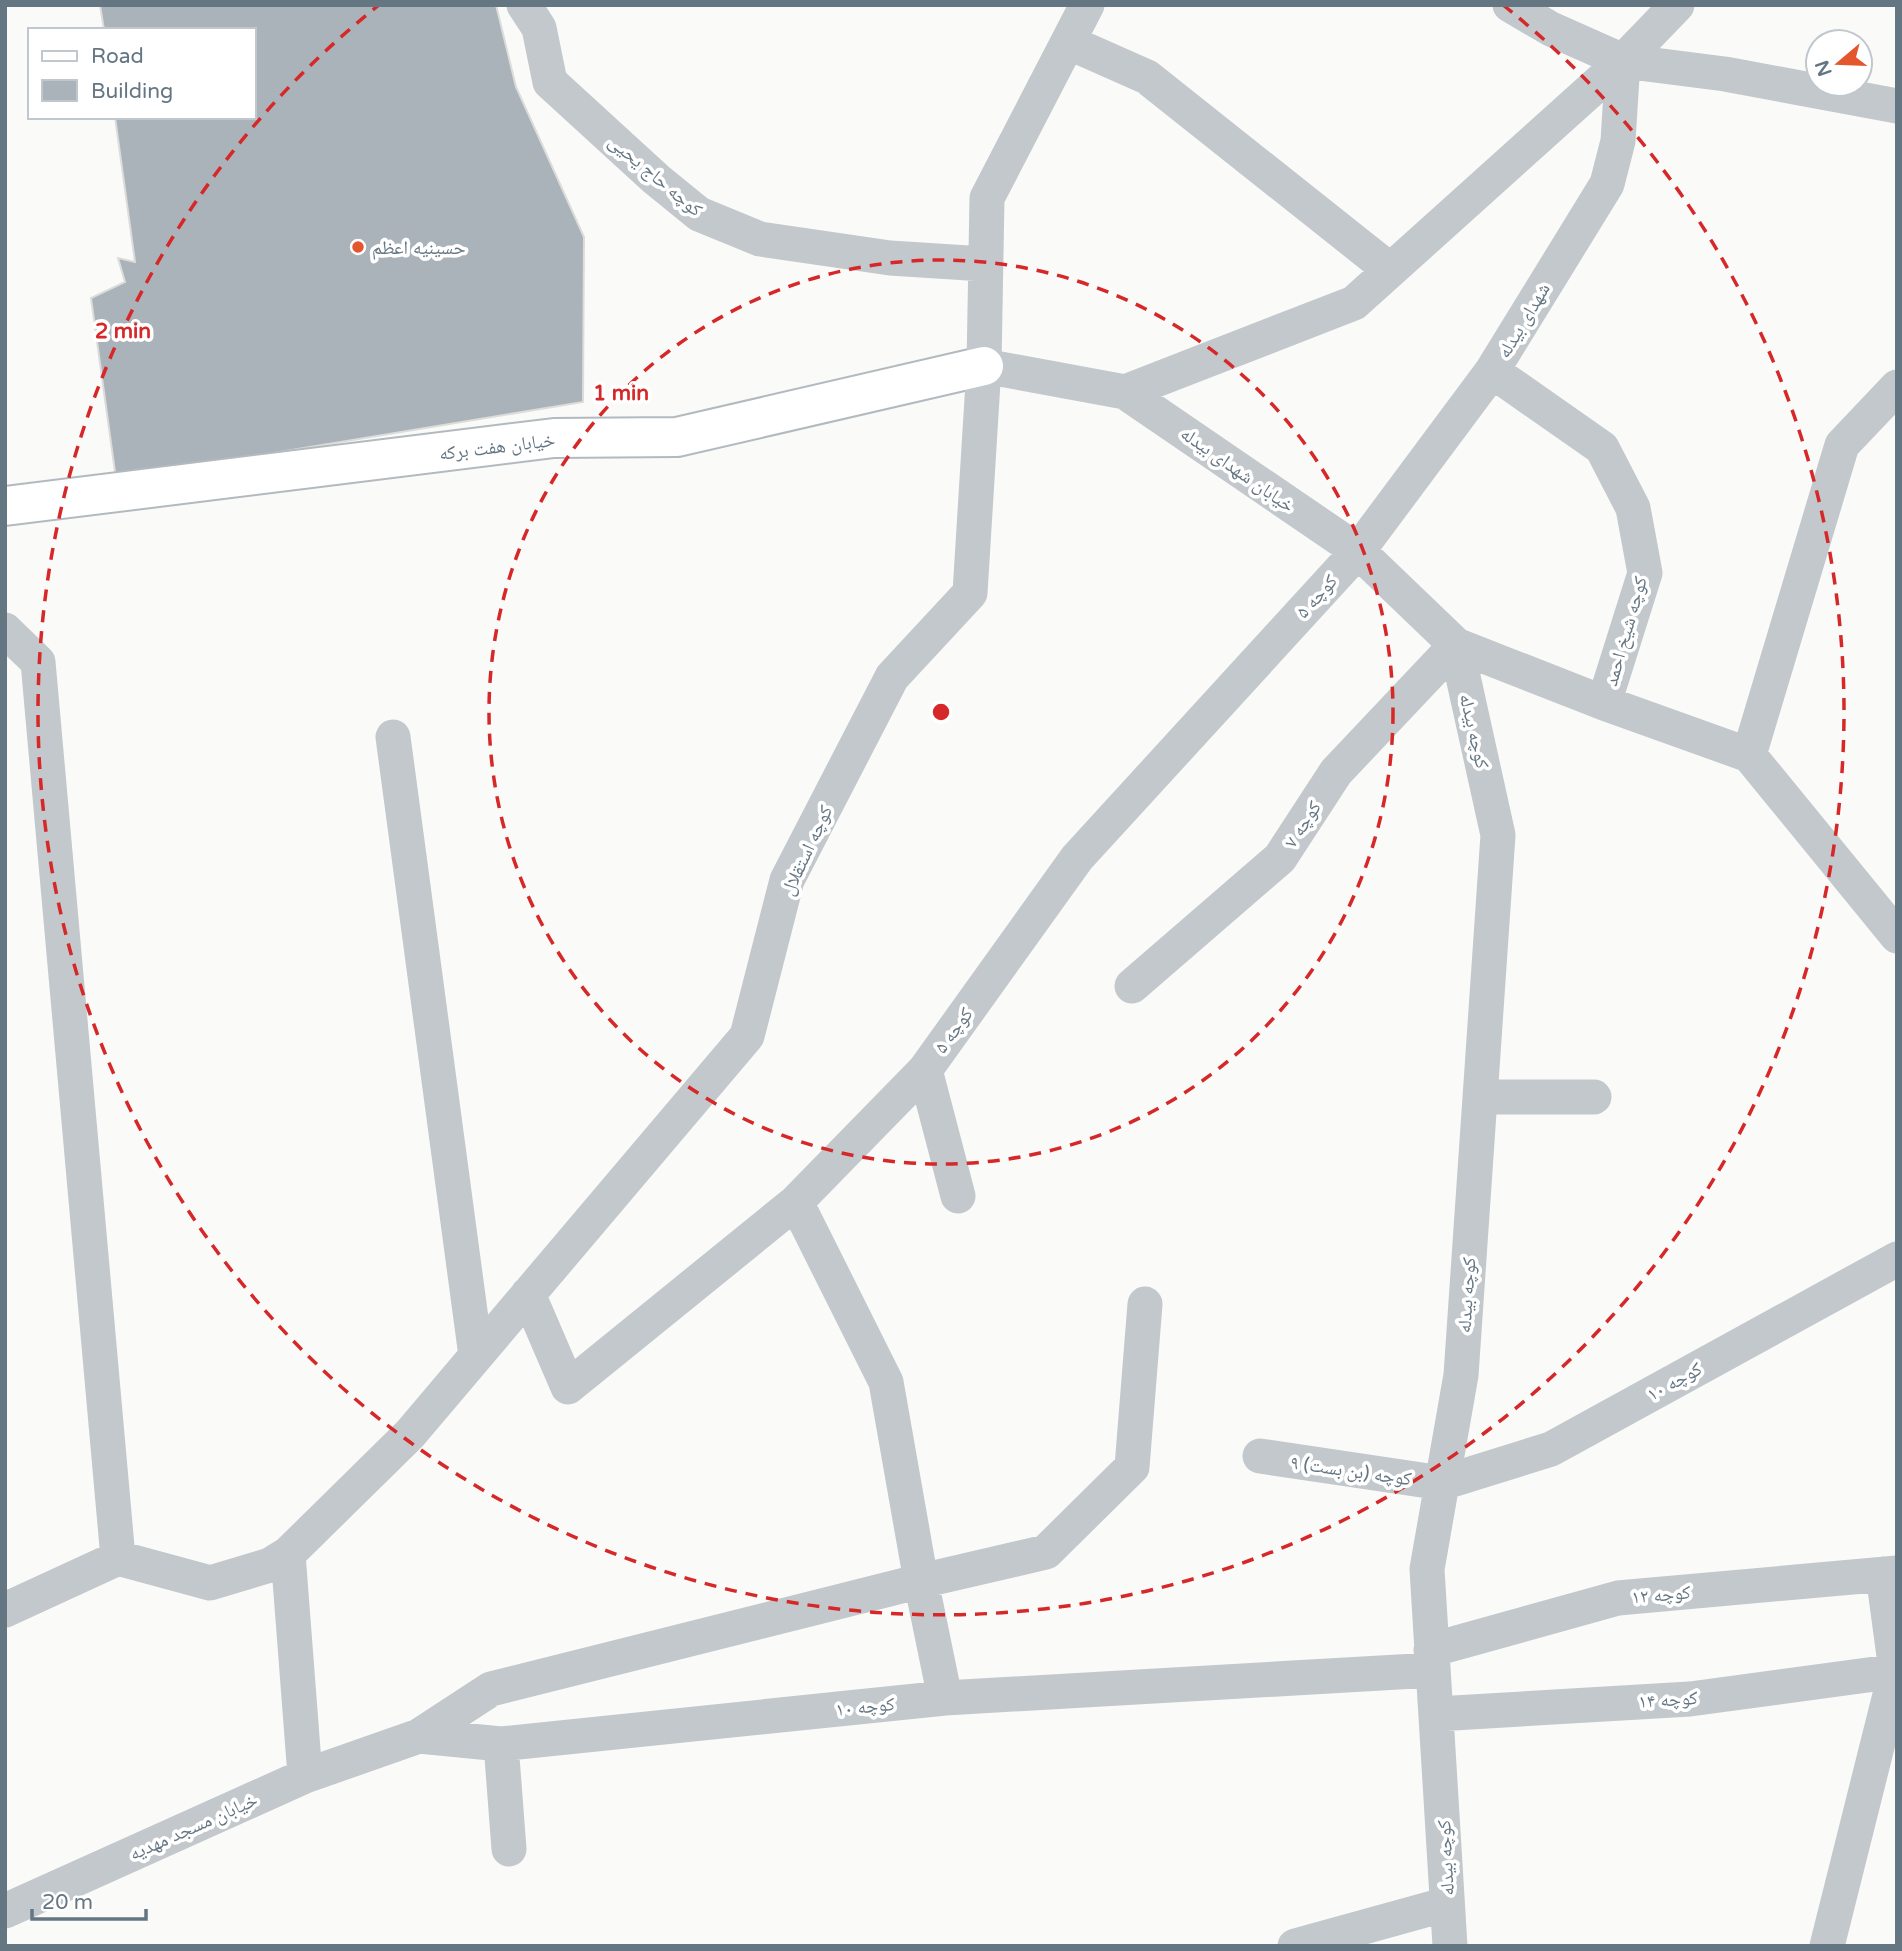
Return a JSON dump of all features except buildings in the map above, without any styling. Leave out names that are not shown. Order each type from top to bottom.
[{"type":"street","name":"کوچه حاج یحیی","points":[[524,5],[539,28],[550,82],[656,179],[699,214],[760,239],[890,258],[984,264]]},
{"type":"street","name":"کوچه استقلال","points":[[118,1558],[210,1583],[270,1565],[288,1554],[410,1434],[747,1035],[787,880],[892,677],[970,593],[984,366],[987,198],[1087,5]]},
{"type":"street","points":[[1510,5],[1551,29],[1623,61],[1725,74],[1897,106]]},
{"type":"street","points":[[1125,391],[1354,303],[1623,61],[1677,5]]},
{"type":"street","points":[[1068,42],[1147,76],[1391,270]]},
{"type":"street","name":"شهدای بیدله","points":[[1358,551],[1492,371],[1607,184],[1618,141],[1623,61]]},
{"type":"street","name":"خیابان شهدای بیدله","points":[[984,366],[1125,391],[1358,551],[1455,645]]},
{"type":"street","name":"خیابان هفت برکه","points":[[5,506],[554,438],[677,437],[984,366]]},
{"type":"street","name":"کوچه شیخ احمد","points":[[1492,371],[1602,448],[1633,508],[1645,573],[1604,703]]},
{"type":"street","points":[[1749,755],[1842,445],[1897,387]]},
{"type":"street","name":"کوچه ۵","points":[[528,1294],[568,1387],[796,1202],[925,1070],[1077,858],[1358,551]]},
{"type":"street","points":[[5,630],[38,662],[118,1558],[5,1609]]},
{"type":"street","points":[[1455,645],[1604,703],[1749,755],[1897,936]]},
{"type":"street","name":"کوچه ۷","points":[[1132,986],[1280,858],[1336,772],[1455,645]]},
{"type":"street","name":"کوچه بیدله","points":[[1450,1946],[1427,1569],[1461,1375],[1498,835],[1455,645]]},
{"type":"street","points":[[393,737],[476,1356]]},
{"type":"street","points":[[925,1070],[958,1196]]},
{"type":"street","points":[[1481,1097],[1594,1097]]},
{"type":"street","points":[[796,1202],[886,1382],[945,1698]]},
{"type":"street","name":"کوچه ۱۰","points":[[1442,1483],[1551,1449],[1897,1259]]},
{"type":"street","points":[[419,1736],[491,1689],[1046,1552],[1132,1467],[1145,1304]]},
{"type":"street","name":"کوچه (بن بست) ۹","points":[[1260,1456],[1442,1483]]},
{"type":"street","points":[[288,1554],[305,1776]]},
{"type":"street","points":[[1827,1946],[1896,1671],[1890,1573]]},
{"type":"street","name":"کوچه ۱۲","points":[[1432,1660],[1618,1598],[1890,1573]]},
{"type":"street","name":"کوچه ۱۰","points":[[305,1776],[419,1736],[501,1744],[945,1698],[1432,1660]]},
{"type":"street","name":"کوچه ۱۴","points":[[1437,1714],[1690,1699],[1896,1671]]},
{"type":"street","points":[[501,1744],[509,1849]]},
{"type":"street","name":"خیابان مسجد مهدیه","points":[[5,1911],[305,1776]]},
{"type":"street","points":[[1295,1946],[1447,1904]]},
{"type":"place","name":"حسینیه اعظم","points":[[358,247]]}]
